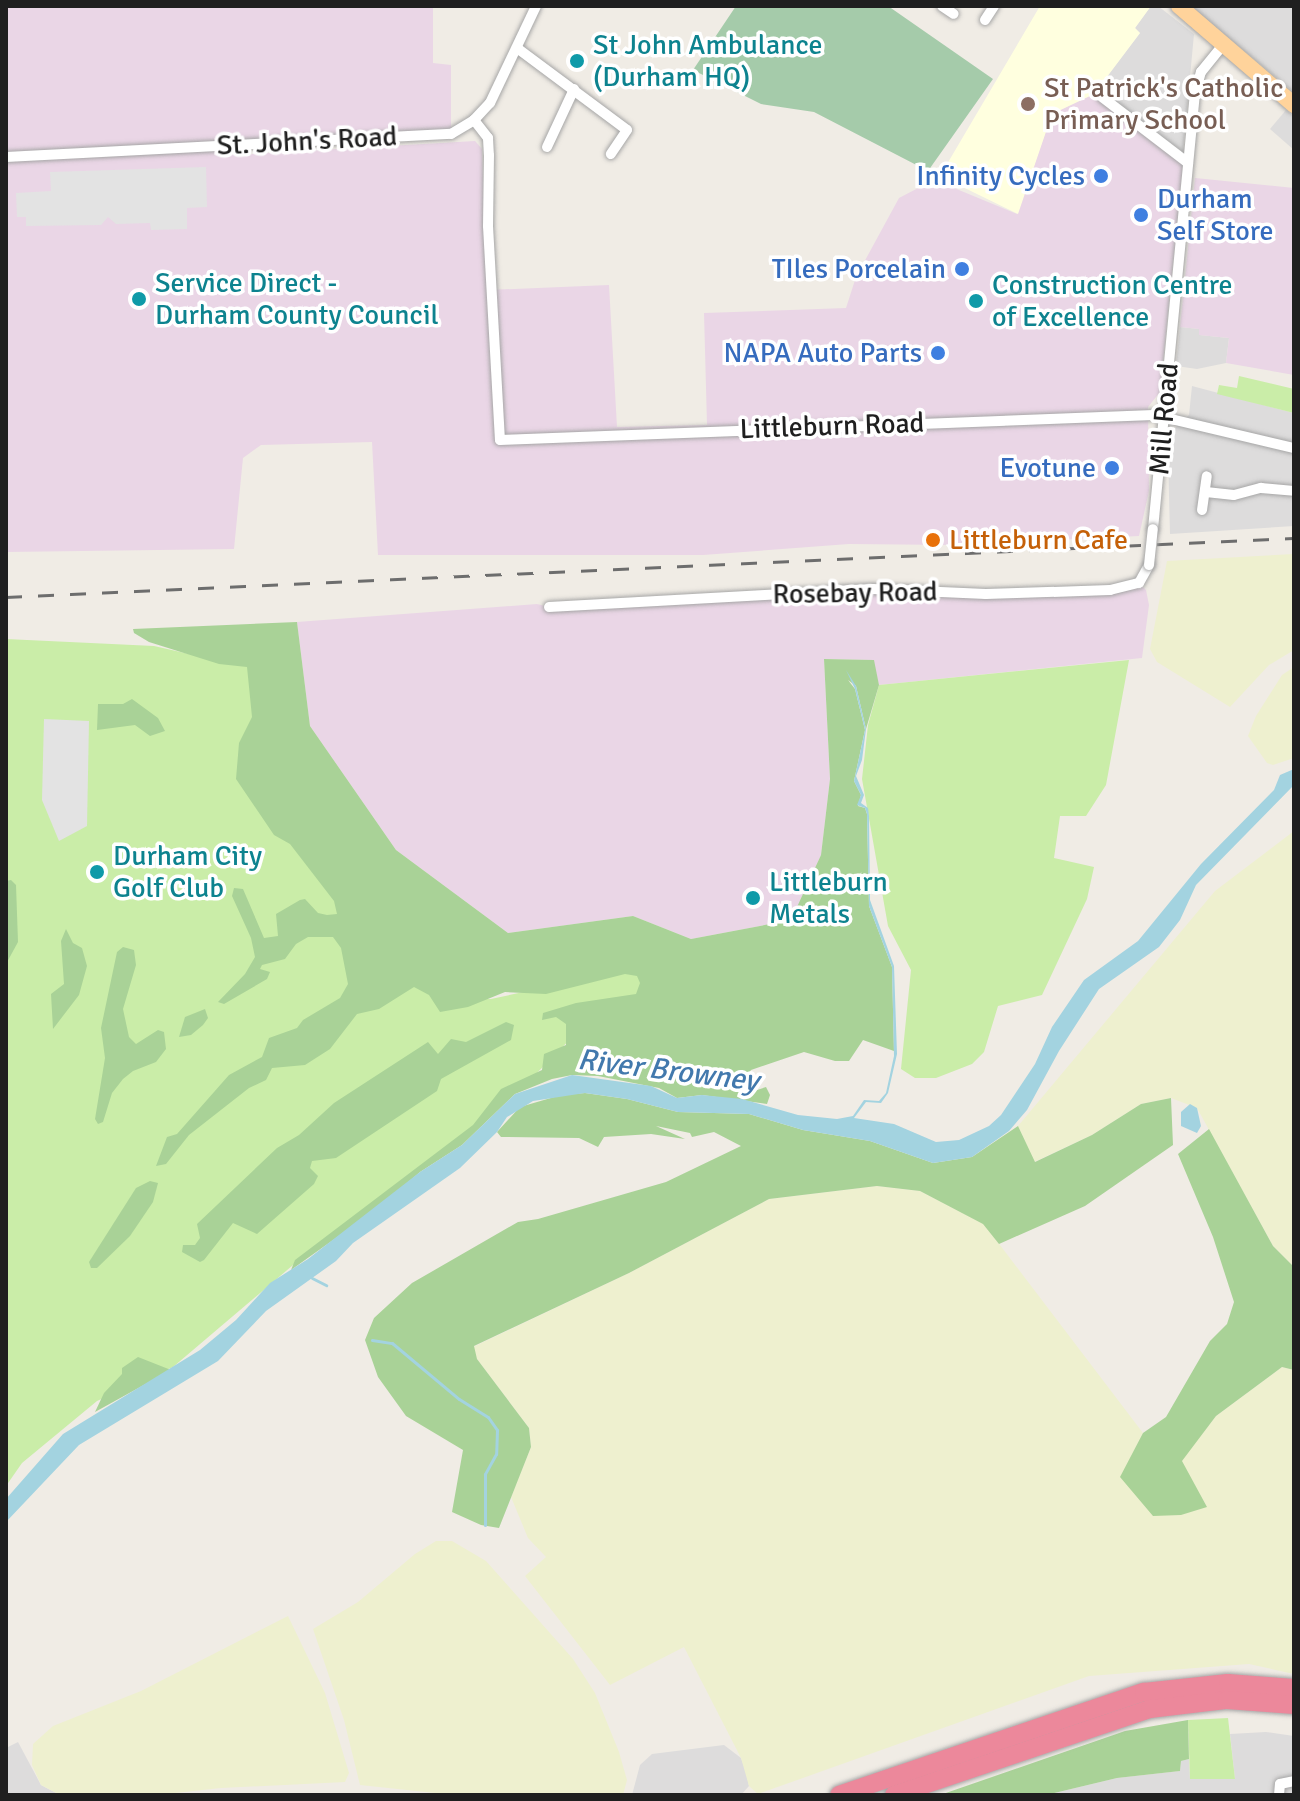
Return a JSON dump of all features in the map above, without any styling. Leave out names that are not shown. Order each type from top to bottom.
[{"type":"highway","points":[[839,1795],[1144,1692],[1228,1683],[1294,1688]]},
{"type":"highway","points":[[894,1795],[1150,1709],[1227,1700],[1294,1705]]},
{"type":"main road","points":[[1179,6],[1294,105]]},
{"type":"street","points":[[942,6],[954,14]]},
{"type":"street","points":[[985,20],[994,6]]},
{"type":"street","points":[[474,120],[490,103],[517,48],[532,8]]},
{"type":"street","name":"Mill Road","points":[[1149,565],[1197,80],[1224,44]]},
{"type":"street","points":[[517,48],[627,130],[611,154]]},
{"type":"street","points":[[547,147],[574,89]]},
{"type":"street","points":[[1102,97],[1188,163]]},
{"type":"street","name":"St. John's Road","points":[[6,157],[451,134],[474,120]]},
{"type":"street","name":"Littleburn Road","points":[[474,120],[488,138],[488,226],[500,440],[1164,416],[1294,448]]},
{"type":"street","points":[[1202,510],[1207,476]]},
{"type":"street","points":[[1206,492],[1234,495],[1261,488],[1294,491]]},
{"type":"street","name":"Rosebay Road","points":[[549,607],[873,589],[986,594],[1110,590],[1139,583],[1149,565]]},
{"type":"street","points":[[1279,1795],[1280,1784],[1294,1781]]},
{"type":"shaded area","points":[[6,6],[433,6],[433,63],[451,65],[451,134],[250,144],[250,154],[475,141],[482,149],[487,290],[609,285],[617,427],[707,425],[704,313],[846,308],[856,277],[899,198],[922,186],[942,183],[1017,214],[1052,114],[1094,94],[1183,164],[1160,392],[1148,407],[1149,491],[1139,536],[954,545],[849,544],[703,555],[378,555],[372,442],[261,445],[243,458],[234,549],[7,552]]},
{"type":"shaded area","points":[[736,6],[888,6],[993,79],[928,171],[814,112],[761,104],[693,70]]},
{"type":"shaded area","name":"St Patrick's Catholic Primary School","points":[[1040,6],[1151,6],[1135,28],[1140,33],[1094,94],[1052,114],[1018,214],[940,176]]},
{"type":"shaded area","points":[[1151,6],[1158,6],[1194,34],[1183,152],[1097,90],[1140,33],[1135,28]]},
{"type":"shaded area","points":[[1190,6],[1294,6],[1294,92]]},
{"type":"shaded area","points":[[1286,110],[1294,117],[1294,150],[1270,129]]},
{"type":"shaded area","points":[[206,167],[207,207],[187,208],[187,229],[151,230],[150,223],[116,224],[108,217],[101,225],[26,226],[26,217],[17,217],[16,193],[51,191],[50,172]]},
{"type":"shaded area","points":[[1195,178],[1294,188],[1294,375],[1226,363],[1229,338],[1199,335],[1199,329],[1180,327]]},
{"type":"shaded area","points":[[1180,327],[1200,329],[1200,335],[1229,338],[1226,363],[1197,369],[1176,366]]},
{"type":"shaded area","points":[[1192,386],[1294,413],[1294,526],[1170,534],[1168,455],[1175,428],[1189,415]]},
{"type":"shaded area","points":[[1294,554],[1294,650],[1269,665],[1230,707],[1157,662],[1150,649],[1167,561]]},
{"type":"shaded area","points":[[1139,583],[1146,590],[1149,605],[1142,658],[879,685],[873,660],[824,659],[830,779],[821,855],[792,920],[691,939],[633,916],[508,933],[396,850],[310,726],[297,622],[537,604],[549,607],[823,590],[986,594]]},
{"type":"shaded area","points":[[1294,667],[1294,758],[1273,765],[1267,763],[1248,736],[1256,716],[1282,675]]},
{"type":"shaded area","points":[[44,719],[89,721],[87,826],[59,841],[42,800]]},
{"type":"shaded area","points":[[1294,831],[1294,1267],[1273,1246],[1197,1108],[1171,1098],[1141,1104],[1092,1135],[1034,1162],[1018,1126],[1215,891]]},
{"type":"shaded area","points":[[877,1186],[920,1191],[984,1224],[1143,1433],[1121,1477],[1207,1507],[1181,1461],[1216,1416],[1282,1367],[1294,1370],[1294,1674],[1249,1664],[1089,1676],[758,1794],[749,1786],[741,1758],[684,1647],[610,1685],[525,1576],[546,1557],[528,1538],[511,1497],[531,1447],[529,1428],[477,1359],[473,1347],[629,1273],[769,1199]]},
{"type":"shaded area","points":[[436,1541],[452,1541],[486,1561],[573,1659],[595,1693],[619,1752],[627,1780],[623,1795],[454,1795],[360,1785],[344,1720],[313,1629],[358,1602],[415,1554]]},
{"type":"shaded area","points":[[288,1616],[325,1693],[349,1773],[345,1782],[221,1788],[157,1795],[60,1795],[41,1785],[32,1765],[33,1744],[53,1726],[141,1691]]},
{"type":"shaded area","points":[[1266,1732],[1294,1736],[1294,1795],[1046,1795],[1117,1778],[1180,1771],[1181,1761],[1189,1759],[1190,1779],[1235,1779],[1230,1734]]},
{"type":"shaded area","points":[[18,1742],[41,1785],[60,1795],[6,1795],[6,1748]]},
{"type":"shaded area","points":[[724,1745],[741,1758],[746,1772],[749,1786],[741,1795],[632,1795],[640,1765],[652,1754]]},
{"type":"green space","points":[[1239,376],[1294,389],[1294,413],[1217,394],[1219,385],[1237,388]]},
{"type":"green space","points":[[297,622],[310,726],[396,850],[508,933],[633,916],[691,939],[791,920],[821,855],[830,779],[824,659],[874,660],[879,685],[866,729],[856,686],[848,680],[855,689],[865,730],[854,781],[861,795],[858,806],[865,808],[867,814],[869,906],[892,967],[894,1051],[863,1040],[849,1061],[835,1061],[804,1052],[751,1070],[743,1083],[754,1091],[766,1087],[770,1095],[767,1104],[702,1095],[677,1098],[659,1088],[598,1076],[572,1075],[552,1079],[515,1094],[462,1145],[420,1172],[378,1208],[291,1270],[295,1260],[473,1125],[501,1089],[542,1070],[544,1054],[566,1045],[566,1024],[556,1017],[542,1020],[543,1013],[576,1003],[636,994],[640,983],[637,976],[625,974],[546,994],[505,992],[468,1007],[440,1012],[429,995],[414,987],[379,1009],[357,1014],[330,1049],[305,1065],[272,1068],[266,1080],[249,1088],[189,1135],[166,1164],[156,1166],[167,1137],[177,1134],[229,1075],[262,1057],[269,1038],[297,1028],[303,1020],[340,998],[348,984],[341,948],[333,937],[308,937],[296,944],[285,959],[262,965],[260,969],[270,972],[267,979],[224,1004],[218,1002],[245,974],[255,957],[251,938],[232,896],[234,888],[243,889],[264,938],[278,936],[276,914],[300,900],[305,899],[318,913],[337,914],[334,901],[290,844],[274,835],[236,779],[239,743],[252,717],[247,667],[219,664],[149,642],[134,633],[133,629]]},
{"type":"green space","points":[[6,639],[154,646],[229,663],[251,661],[434,998],[491,999],[641,967],[642,997],[589,1020],[484,1121],[306,1254],[173,1367],[97,1401],[22,1463],[6,1486]]},
{"type":"green space","points":[[1129,660],[1106,785],[1086,816],[1060,816],[1054,858],[1094,867],[1087,899],[1042,995],[998,1006],[984,1052],[972,1064],[936,1078],[915,1078],[901,1069],[911,970],[888,926],[862,779],[868,725],[879,685]]},
{"type":"green space","points":[[132,699],[158,718],[165,731],[150,736],[135,725],[97,730],[98,704],[123,704]]},
{"type":"green space","points":[[11,880],[16,885],[18,942],[6,964],[6,881]]},
{"type":"green space","points":[[66,929],[73,943],[82,948],[87,966],[79,995],[53,1029],[51,994],[64,984],[61,941]]},
{"type":"green space","points":[[123,947],[134,950],[136,965],[123,1009],[129,1037],[136,1044],[158,1030],[164,1032],[166,1049],[156,1062],[133,1071],[123,1079],[112,1093],[103,1122],[98,1124],[95,1119],[105,1058],[101,1028],[117,952]]},
{"type":"green space","points":[[205,1009],[208,1018],[203,1025],[191,1035],[179,1037],[185,1017]]},
{"type":"green space","points":[[506,1022],[514,1025],[511,1040],[441,1079],[437,1091],[336,1158],[312,1161],[310,1168],[318,1176],[314,1184],[257,1234],[233,1223],[204,1260],[200,1262],[182,1252],[183,1245],[195,1245],[200,1238],[197,1224],[277,1148],[299,1135],[334,1103],[428,1042],[438,1054],[451,1039],[466,1042]]},
{"type":"green space","points":[[585,1093],[627,1099],[678,1112],[749,1114],[803,1130],[870,1141],[933,1163],[972,1157],[1018,1126],[1035,1162],[1092,1135],[1141,1104],[1171,1098],[1173,1145],[1085,1206],[999,1244],[983,1224],[920,1191],[877,1186],[769,1199],[629,1273],[474,1346],[477,1359],[529,1428],[531,1447],[499,1528],[481,1525],[452,1512],[463,1450],[406,1416],[378,1377],[365,1340],[374,1318],[412,1283],[518,1222],[666,1182],[741,1146],[714,1132],[692,1137],[690,1133],[656,1126],[685,1139],[651,1134],[604,1137],[598,1147],[579,1138],[501,1137],[497,1132],[520,1107],[561,1095]]},
{"type":"green space","points":[[1209,1129],[1273,1246],[1294,1267],[1294,1370],[1282,1367],[1216,1416],[1182,1461],[1207,1507],[1181,1515],[1153,1516],[1120,1477],[1143,1433],[1166,1417],[1210,1341],[1227,1324],[1234,1302],[1213,1237],[1178,1154]]},
{"type":"green space","points":[[150,1181],[158,1183],[153,1202],[130,1236],[97,1268],[91,1268],[89,1262],[136,1188]]},
{"type":"green space","points":[[138,1357],[171,1370],[95,1412],[104,1393],[122,1374],[122,1368]]},
{"type":"green space","points":[[1228,1718],[1235,1779],[1190,1779],[1188,1720]]},
{"type":"green space","points":[[1188,1720],[1189,1759],[1181,1761],[1180,1771],[1117,1778],[1046,1795],[940,1795],[1125,1731]]},
{"type":"water","points":[[846,670],[856,686],[866,729],[862,760],[856,776],[864,795],[861,803],[868,808],[869,816],[870,900],[894,966],[897,1054],[888,1093],[881,1103],[866,1102],[854,1118],[894,1124],[936,1142],[959,1140],[989,1126],[1001,1115],[1035,1064],[1052,1027],[1084,980],[1138,941],[1201,864],[1274,790],[1280,775],[1294,769],[1294,785],[1196,885],[1180,920],[1159,947],[1099,989],[1059,1051],[1027,1110],[1009,1131],[972,1157],[933,1163],[870,1141],[803,1130],[749,1114],[678,1112],[627,1099],[585,1093],[533,1101],[507,1117],[497,1132],[460,1168],[353,1243],[336,1261],[266,1311],[218,1361],[79,1445],[6,1522],[6,1499],[63,1434],[200,1350],[236,1320],[270,1283],[308,1259],[420,1172],[462,1145],[515,1094],[572,1075],[651,1086],[677,1098],[702,1095],[742,1099],[798,1115],[837,1119],[853,1116],[864,1100],[879,1101],[886,1093],[894,1056],[892,967],[869,906],[867,814],[865,808],[857,805],[861,795],[854,781],[865,730],[855,689]]},
{"type":"water","points":[[1190,1104],[1197,1108],[1201,1126],[1197,1133],[1181,1126],[1181,1112]]},
{"type":"waterway","points":[[312,1278],[326,1285]]},
{"type":"waterway","points":[[372,1340],[392,1343],[459,1399],[488,1417],[497,1430],[496,1454],[485,1474],[485,1525]]},
{"type":"railway","points":[[6,597],[1294,538]]},
{"type":"place","name":"St John Ambulance (Durham HQ)","points":[[577,61]]},
{"type":"place","name":"St Patrick's Catholic Primary School","points":[[1028,104]]},
{"type":"place","name":"Infinity Cycles","points":[[1101,176]]},
{"type":"place","name":"Durham Self Store","points":[[1141,215]]},
{"type":"place","name":"TIles Porcelain","points":[[962,269]]},
{"type":"place","name":"Service Direct - Durham County Council","points":[[139,299]]},
{"type":"place","name":"Construction Centre of Excellence","points":[[976,301]]},
{"type":"place","name":"NAPA Auto Parts","points":[[938,353]]},
{"type":"place","name":"Evotune","points":[[1112,468]]},
{"type":"place","name":"Littleburn Cafe","points":[[933,540]]},
{"type":"place","name":"Durham City Golf Club","points":[[97,872]]},
{"type":"place","name":"Littleburn Metals","points":[[753,898]]},
{"type":"water label","name":"River Browney","points":[[668,1071]]}]
